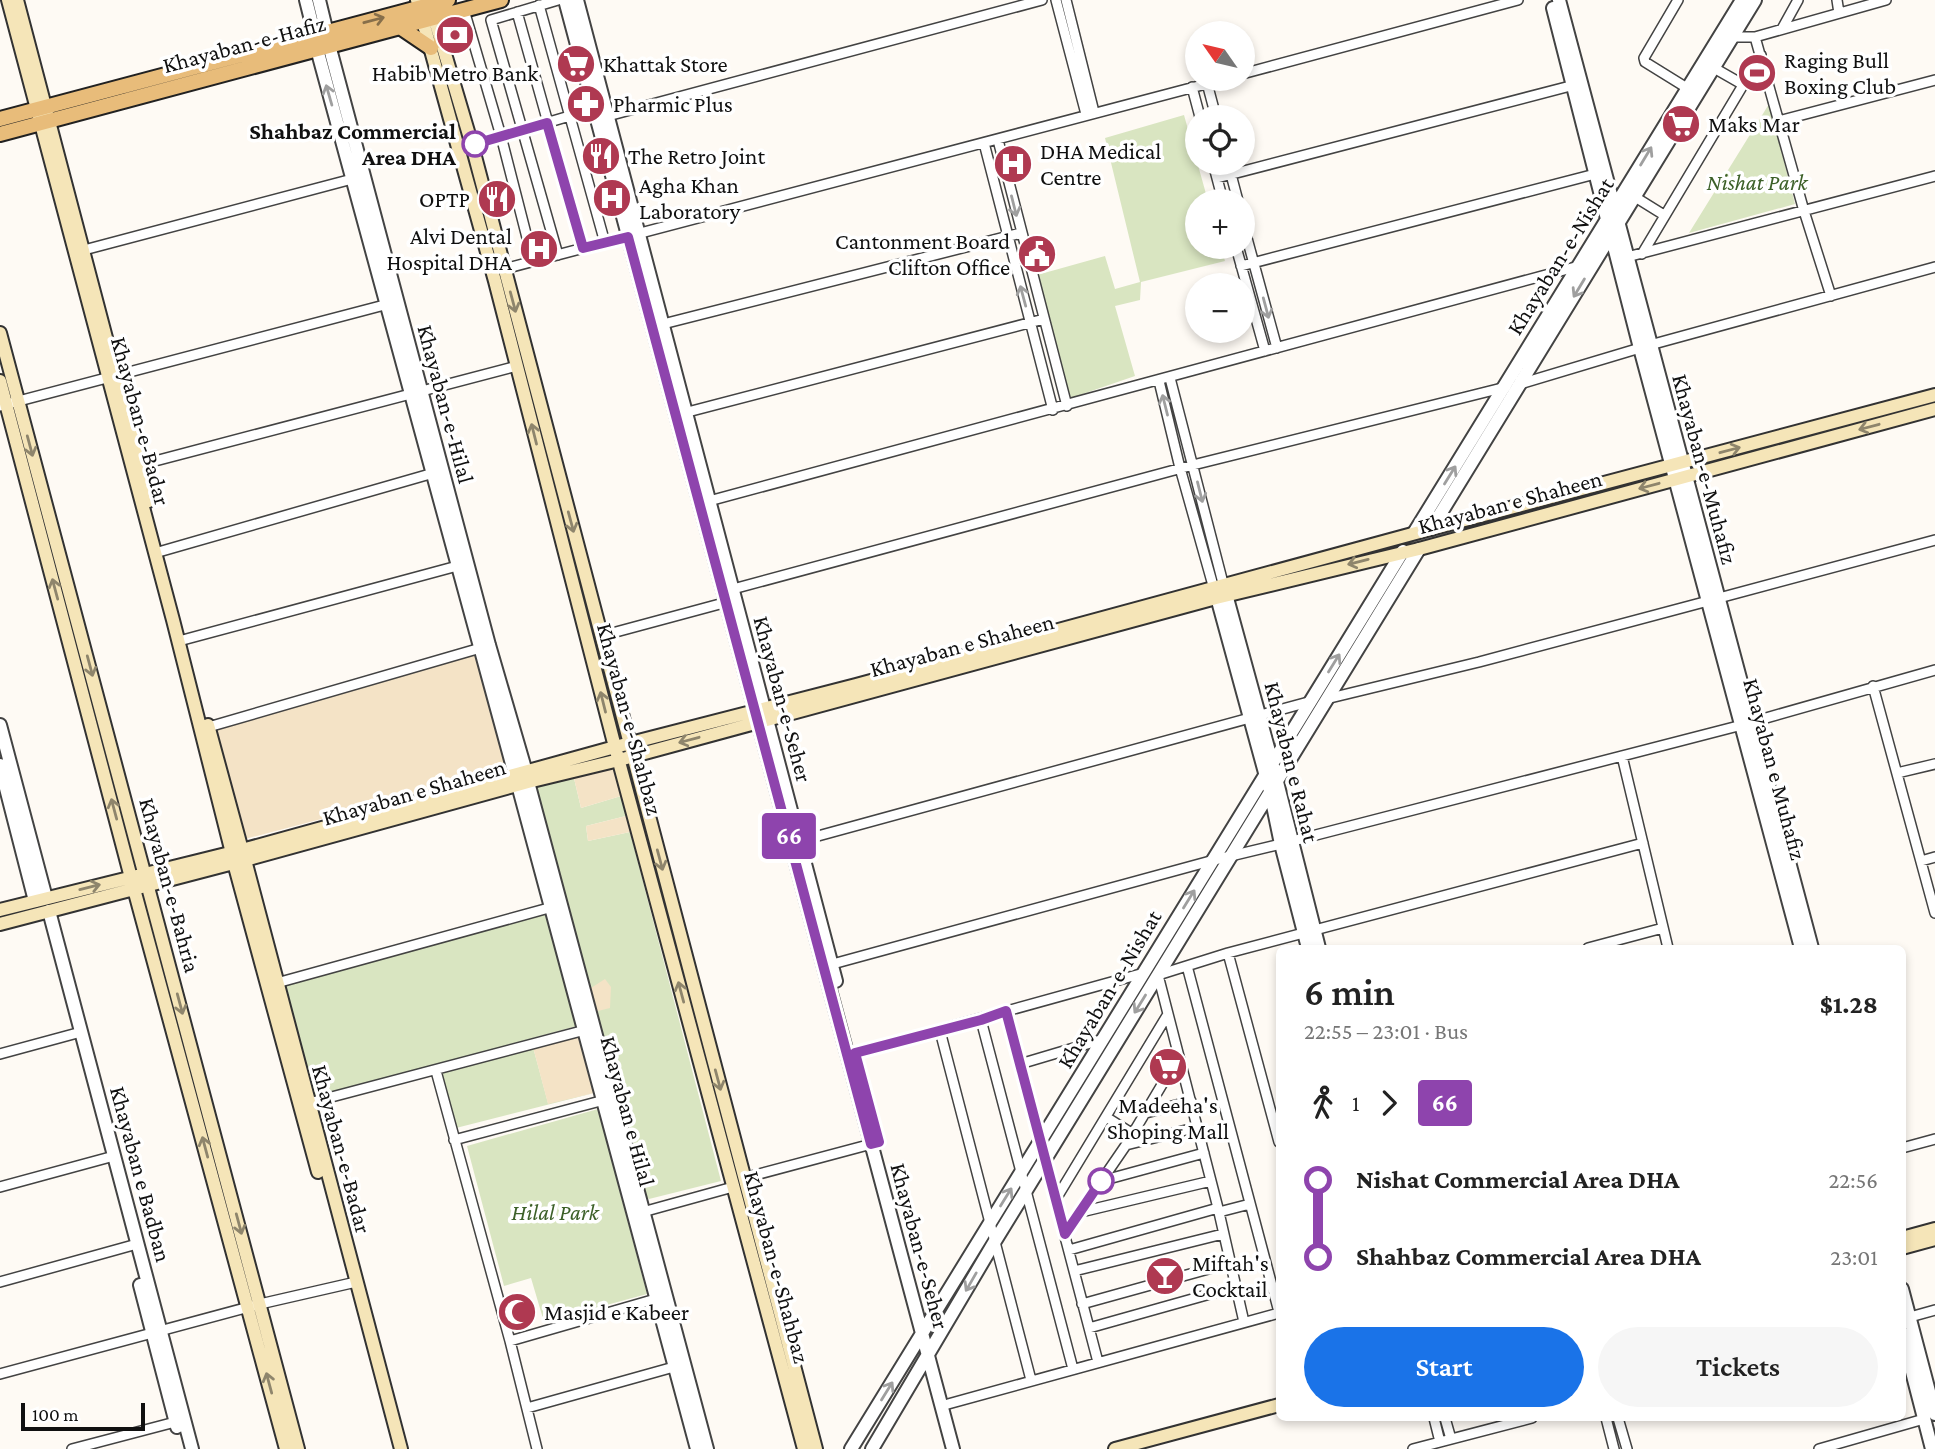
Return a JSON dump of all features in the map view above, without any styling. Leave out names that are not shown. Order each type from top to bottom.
[{"type":"main road","name":"Khayaban-e-Badar","points":[[8,0],[83,250],[112,377]]},
{"type":"main road","name":"Khayaban-e-Badar","points":[[17,0],[42,115],[272,985],[352,1283],[401,1449]]},
{"type":"main road","name":"Khayaban-e-Hafiz","points":[[0,119],[42,115],[322,41],[401,13],[452,4],[501,0]]},
{"type":"main road","points":[[401,13],[436,45],[452,4]]},
{"type":"main road","name":"Khayaban-e-Shahbaz","points":[[425,8],[617,753],[804,1449]]},
{"type":"main road","name":"Khayaban-e-Shahbaz","points":[[436,45],[472,145],[816,1449]]},
{"type":"main road","name":"Khayaban-e-Hafiz","points":[[0,134],[42,115]]},
{"type":"main road","name":"Khayaban-e-Bahria","points":[[0,333],[8,404],[133,883],[254,1306],[298,1449]]},
{"type":"main road","name":"Khayaban-e-Bahria","points":[[0,381],[147,879],[254,1306],[286,1449]]},
{"type":"main road","name":"Khayaban e Shaheen","points":[[1220,592],[1419,549],[1935,395]]},
{"type":"main road","name":"Khayaban e Shaheen","points":[[0,910],[43,905],[238,856],[1220,592],[1414,533],[1935,409]]},
{"type":"main road","name":"Khayaban e Shaheen","points":[[0,924],[43,905]]},
{"type":"main road","points":[[1906,1237],[1935,1229]]},
{"type":"main road","points":[[1906,1247],[1935,1239]]},
{"type":"main road","name":"Khayaban-e-Badar","points":[[352,1283],[392,1449]]},
{"type":"main road","points":[[1115,1449],[1276,1406]]},
{"type":"main road","points":[[1145,1449],[1276,1414]]},
{"type":"street","name":"Khayaban-e-Hilal","points":[[306,0],[322,41],[484,647],[522,778]]},
{"type":"street","points":[[319,0],[322,41]]},
{"type":"street","points":[[558,0],[491,19],[558,255]]},
{"type":"street","name":"Khayaban-e-Seher","points":[[565,0],[601,113],[731,597],[925,1331],[953,1449]]},
{"type":"street","name":"Khayaban-e-Seher","points":[[577,0],[601,113]]},
{"type":"street","points":[[472,145],[569,117],[601,113],[1042,0]]},
{"type":"street","points":[[1056,0],[1090,113]]},
{"type":"street","points":[[1066,0],[1090,113]]},
{"type":"street","points":[[1255,71],[1518,0]]},
{"type":"street","name":"Khayaban-e-Muhafiz","points":[[1551,0],[1600,172],[1764,790],[1811,945]]},
{"type":"street","name":"Khayaban-e-Muhafiz","points":[[1559,0],[1576,85]]},
{"type":"street","points":[[1678,0],[1644,58],[1645,62],[1687,88]]},
{"type":"street","name":"Khayaban-e-Nishat","points":[[1414,533],[1578,266],[1635,197],[1714,68],[1741,0]]},
{"type":"street","name":"Khayaban-e-Nishat","points":[[1431,529],[1594,263],[1613,221],[1687,88],[1755,0]]},
{"type":"street","points":[[1782,29],[1798,0]]},
{"type":"street","points":[[1837,0],[1839,13]]},
{"type":"street","points":[[1726,37],[1755,37],[1886,0]]},
{"type":"street","points":[[452,4],[501,136],[533,261]]},
{"type":"street","points":[[539,5],[605,243]]},
{"type":"street","points":[[517,12],[583,248]]},
{"type":"street","points":[[1755,37],[1831,296]]},
{"type":"street","points":[[1642,254],[1761,55]]},
{"type":"street","points":[[1714,68],[1742,85]]},
{"type":"street","points":[[1779,121],[1935,80]]},
{"type":"street","points":[[1255,168],[1576,85]]},
{"type":"street","points":[[504,269],[1185,89]]},
{"type":"street","points":[[998,139],[1066,406]]},
{"type":"street","points":[[984,143],[1053,410]]},
{"type":"street","points":[[1241,266],[1600,172]]},
{"type":"street","points":[[1216,175],[1220,189]]},
{"type":"street","points":[[1217,178],[1228,175]]},
{"type":"street","points":[[709,501],[1170,379],[1578,266],[1642,254],[1935,176]]},
{"type":"street","points":[[83,250],[358,177]]},
{"type":"street","points":[[1635,197],[1664,215]]},
{"type":"street","points":[[663,324],[1021,233]]},
{"type":"street","name":"Khayaban-e-Seher","points":[[634,236],[663,324],[681,414],[709,501],[731,597]]},
{"type":"street","points":[[1239,259],[1265,351]]},
{"type":"street","points":[[1253,259],[1277,348]]},
{"type":"street","points":[[601,636],[1180,468],[1520,383],[1935,267]]},
{"type":"street","points":[[8,404],[392,303]]},
{"type":"street","points":[[681,414],[1044,319]]},
{"type":"street","points":[[135,467],[517,366]]},
{"type":"street","points":[[1170,379],[1193,465],[1220,592]]},
{"type":"street","points":[[1159,381],[1180,468],[1220,592]]},
{"type":"street","points":[[159,552],[437,472]]},
{"type":"street","points":[[795,843],[1311,701],[1479,663],[1935,540]]},
{"type":"street","name":"Khayaban-e-Nishat","points":[[851,1449],[1142,973],[1214,860],[1327,699],[1419,549]]},
{"type":"street","name":"Khayaban-e-Nishat","points":[[872,1449],[1025,1191],[1231,856],[1311,701],[1403,551]]},
{"type":"street","points":[[182,640],[462,565]]},
{"type":"street","name":"Khayaban e Rahat","points":[[1220,592],[1309,932],[1317,945]]},
{"type":"street","points":[[205,728],[484,647]]},
{"type":"street","points":[[828,966],[1214,860],[1622,756],[1935,670]]},
{"type":"street","points":[[1873,686],[1935,913]]},
{"type":"street","name":"Khayaban e Badban","points":[[0,725],[6,780]]},
{"type":"street","points":[[1622,756],[1667,945]]},
{"type":"street","points":[[1897,773],[1935,764]]},
{"type":"street","name":"Khayaban e Badban","points":[[0,765],[43,905],[180,1420],[192,1449]]},
{"type":"street","points":[[272,985],[556,906],[522,778]]},
{"type":"street","name":"Khayaban e Muhafiz","points":[[1764,790],[1800,945]]},
{"type":"street","points":[[855,1053],[1142,973],[1158,975],[1228,953],[1643,843]]},
{"type":"street","points":[[1921,861],[1935,857]]},
{"type":"street","name":"Khayaban e Hilal","points":[[556,906],[662,1298]]},
{"type":"street","points":[[1599,945],[1663,928]]},
{"type":"street","name":"Khayaban e Rahat","points":[[1308,945],[1309,932]]},
{"type":"street","points":[[1228,953],[1276,1131]]},
{"type":"street","name":"Khayaban-e-Seher","points":[[828,966],[855,1053],[875,1143]]},
{"type":"street","points":[[1187,966],[1276,1302]]},
{"type":"street","points":[[1158,975],[1198,1127],[1244,1322]]},
{"type":"street","points":[[1006,1011],[1098,1362]]},
{"type":"street","points":[[1056,1199],[1168,1014]]},
{"type":"street","points":[[981,1020],[1073,1369]]},
{"type":"street","points":[[304,1105],[589,1029]]},
{"type":"street","points":[[940,1031],[1031,1380]]},
{"type":"street","points":[[0,1054],[77,1033]]},
{"type":"street","points":[[1020,1063],[1104,1039]]},
{"type":"street","points":[[1065,1234],[1126,1145],[1179,1056]]},
{"type":"street","points":[[436,1071],[537,1449]]},
{"type":"street","points":[[454,1140],[608,1099]]},
{"type":"street","points":[[1146,1113],[1191,1101]]},
{"type":"street","points":[[1106,1117],[1133,1134]]},
{"type":"street","points":[[1126,1145],[1198,1127]]},
{"type":"street","points":[[1906,1147],[1935,1139]]},
{"type":"street","points":[[744,1178],[875,1143]]},
{"type":"street","points":[[1101,1181],[1204,1153]]},
{"type":"street","points":[[0,1186],[110,1157]]},
{"type":"street","points":[[1081,1212],[1211,1181]]},
{"type":"street","points":[[640,1213],[733,1187]]},
{"type":"street","points":[[1069,1250],[1250,1204]]},
{"type":"street","points":[[1074,1271],[1223,1234]]},
{"type":"street","points":[[0,1282],[134,1245]]},
{"type":"street","points":[[1082,1304],[1230,1264]]},
{"type":"street","points":[[0,1374],[156,1331],[352,1283]]},
{"type":"street","points":[[1089,1328],[1235,1287]]},
{"type":"street","points":[[510,1341],[662,1298],[697,1449]]},
{"type":"street","points":[[1906,1303],[1917,1370]]},
{"type":"street","points":[[1910,1317],[1935,1310]]},
{"type":"street","points":[[948,1404],[1276,1314]]},
{"type":"street","points":[[1906,1343],[1917,1370],[1930,1417],[1932,1449]]},
{"type":"street","name":"Khayaban-e-Seher","points":[[930,1351],[960,1449]]},
{"type":"street","points":[[527,1408],[679,1366]]},
{"type":"street","points":[[679,1366],[707,1449]]},
{"type":"street","points":[[1819,1449],[1930,1417]]},
{"type":"street","points":[[72,1449],[180,1420]]},
{"type":"street","name":"Khayaban e Badban","points":[[180,1420],[183,1449]]},
{"type":"street","points":[[1435,1421],[1440,1442]]},
{"type":"street","points":[[1446,1421],[1451,1439]]},
{"type":"street","points":[[1413,1449],[1520,1421]]},
{"type":"street","points":[[1607,1421],[1614,1449]]},
{"type":"street","points":[[1619,1421],[1627,1449]]},
{"type":"green space","name":"Nishat Park","points":[[1769,104],[1795,204],[1689,233]]},
{"type":"green space","points":[[1184,115],[1185,175],[1201,175],[1205,189],[1185,189],[1185,259],[1225,261],[1141,282],[1140,300],[1115,306],[1135,376],[1068,399],[1037,275],[1105,256],[1115,289],[1140,282],[1105,138]]},
{"type":"green space","points":[[573,774],[581,808],[621,796],[626,816],[586,826],[588,841],[630,832],[721,1181],[649,1199],[644,1195],[594,1012],[591,988],[584,984],[532,783]]},
{"type":"green space","points":[[550,910],[577,1026],[312,1098],[280,985]]},
{"type":"green space","points":[[533,1047],[548,1103],[598,1092],[456,1128],[439,1073]]},
{"type":"green space","name":"Hilal Park","points":[[598,1109],[647,1294],[544,1322],[531,1278],[504,1286],[467,1146]]},
{"type":"sand","points":[[474,653],[507,770],[245,839],[215,731]]},
{"type":"sand","points":[[614,764],[621,796],[581,808],[573,774]]},
{"type":"sand","points":[[626,816],[630,832],[588,841],[586,826]]},
{"type":"sand","points":[[605,979],[611,987],[610,1008],[594,1012],[585,985],[591,988]]},
{"type":"sand","points":[[583,1033],[598,1092],[548,1104],[533,1047]]},
{"type":"bus line","name":"66","points":[[475,144],[547,123],[583,248],[628,237],[871,1144],[879,1142],[855,1053],[1006,1011],[1065,1234],[1101,1181]]},
{"type":"place","name":"Habib Metro Bank","points":[[455,35]]},
{"type":"place","name":"Khattak Store","points":[[576,64]]},
{"type":"place","name":"Raging Bull Boxing Club","points":[[1757,73]]},
{"type":"place","name":"Pharmic Plus","points":[[586,104]]},
{"type":"place","name":"Maks Mar","points":[[1681,124]]},
{"type":"place","name":"Shahbaz Commercial Area DHA","points":[[475,144]]},
{"type":"place","name":"The Retro Joint","points":[[601,156]]},
{"type":"place","name":"DHA Medical Centre","points":[[1013,164]]},
{"type":"place","name":"Agha Khan Laboratory","points":[[612,198]]},
{"type":"place","name":"OPTP","points":[[497,199]]},
{"type":"place","name":"Alvi Dental Hospital DHA","points":[[539,249]]},
{"type":"place","name":"Cantonment Board Clifton Office","points":[[1037,254]]},
{"type":"place","name":"Madeeha's Shoping Mall","points":[[1168,1067]]},
{"type":"place","name":"Miftah's Cocktail","points":[[1165,1276]]},
{"type":"place","name":"Masjid e Kabeer","points":[[517,1312]]}]
